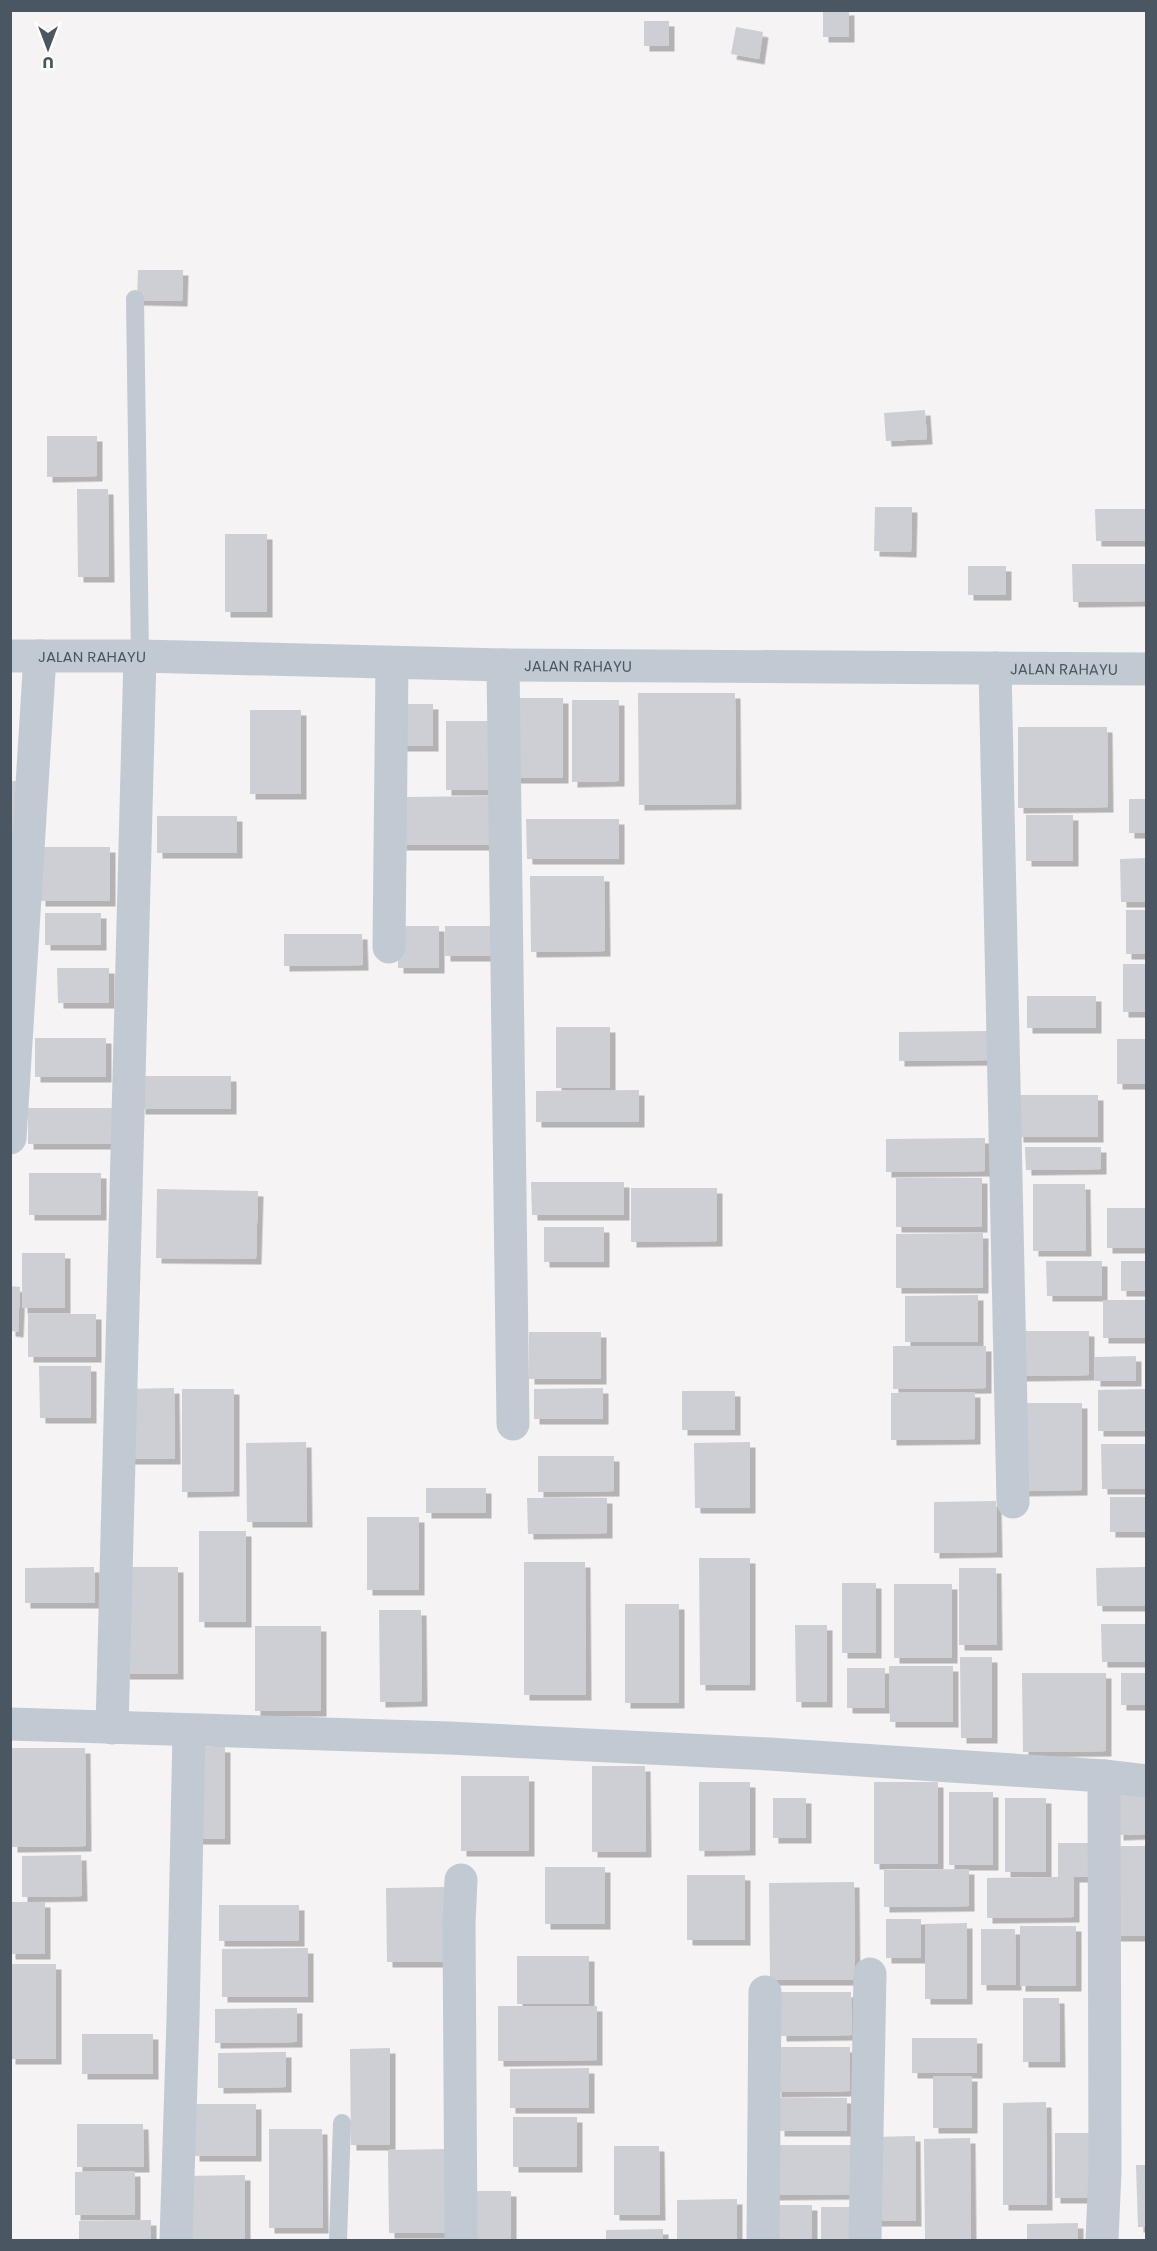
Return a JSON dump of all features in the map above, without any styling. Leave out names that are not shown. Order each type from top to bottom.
[{"type":"street","name":"JALAN RAHAYU","points":[[25,656],[140,656],[503,665],[1146,669]]},
{"type":"street","points":[[10,1138],[25,656]]},
{"type":"street","points":[[112,1728],[140,656]]},
{"type":"street","points":[[389,947],[392,663]]},
{"type":"street","points":[[503,665],[513,1424]]},
{"type":"street","points":[[995,668],[1013,1502]]},
{"type":"street","points":[[10,1724],[520,1741],[769,1754],[1104,1776],[1146,1781]]},
{"type":"street","points":[[176,2241],[189,1731]]},
{"type":"street","points":[[1102,2241],[1105,2171],[1104,1776]]},
{"type":"street","points":[[461,1880],[459,1947],[461,2241]]},
{"type":"street","points":[[866,2241],[870,1974]]},
{"type":"street","points":[[763,2241],[765,1992]]},
{"type":"lane","points":[[135,299],[140,656]]},
{"type":"lane","points":[[338,2241],[342,2123]]},
{"type":"building","points":[[823,10],[849,10],[849,37],[823,37]]},
{"type":"building","points":[[644,21],[669,21],[669,46],[644,46]]},
{"type":"building","points":[[736,27],[763,32],[759,59],[731,54]]},
{"type":"building","points":[[138,270],[183,270],[182,301],[137,300]]},
{"type":"building","points":[[925,410],[927,439],[886,441],[884,413]]},
{"type":"building","points":[[47,436],[97,436],[97,476],[47,477]]},
{"type":"building","points":[[77,489],[108,489],[109,577],[78,577]]},
{"type":"building","points":[[875,507],[912,507],[911,552],[874,551]]},
{"type":"building","points":[[1095,509],[1146,509],[1146,541],[1096,541]]},
{"type":"building","points":[[225,534],[267,534],[267,612],[225,612]]},
{"type":"building","points":[[1072,564],[1146,564],[1146,601],[1073,602]]},
{"type":"building","points":[[968,566],[1006,566],[1006,595],[968,595]]},
{"type":"building","points":[[638,693],[735,693],[736,804],[639,805]]},
{"type":"building","points":[[510,698],[563,698],[563,778],[510,778]]},
{"type":"building","points":[[572,700],[619,700],[619,781],[572,782]]},
{"type":"building","points":[[401,704],[433,704],[433,746],[401,746]]},
{"type":"building","points":[[250,710],[301,710],[301,794],[250,794]]},
{"type":"building","points":[[446,721],[492,721],[493,790],[446,790]]},
{"type":"building","points":[[1018,727],[1107,727],[1108,807],[1018,808]]},
{"type":"building","points":[[10,781],[16,781],[17,841],[10,841]]},
{"type":"building","points":[[495,796],[495,845],[401,845],[401,797]]},
{"type":"building","points":[[1129,799],[1146,799],[1146,833],[1129,833]]},
{"type":"building","points":[[1026,815],[1073,815],[1073,861],[1026,861]]},
{"type":"building","points":[[157,816],[237,816],[237,853],[157,853]]},
{"type":"building","points":[[526,819],[619,819],[619,859],[527,859]]},
{"type":"building","points":[[40,847],[110,847],[110,901],[40,901]]},
{"type":"building","points":[[1146,858],[1146,902],[1121,902],[1120,859]]},
{"type":"building","points":[[530,876],[604,876],[605,951],[531,952]]},
{"type":"building","points":[[1126,910],[1146,910],[1146,954],[1126,954]]},
{"type":"building","points":[[45,913],[101,913],[101,945],[45,945]]},
{"type":"building","points":[[398,926],[439,926],[439,968],[398,968]]},
{"type":"building","points":[[445,926],[498,926],[498,956],[445,956]]},
{"type":"building","points":[[284,934],[362,934],[363,965],[284,966]]},
{"type":"building","points":[[1123,964],[1146,964],[1146,1012],[1123,1012]]},
{"type":"building","points":[[57,968],[109,968],[109,1003],[58,1003]]},
{"type":"building","points":[[1027,996],[1096,996],[1096,1028],[1027,1028]]},
{"type":"building","points":[[556,1027],[610,1027],[610,1088],[556,1088]]},
{"type":"building","points":[[990,1031],[990,1060],[899,1061],[899,1032]]},
{"type":"building","points":[[35,1038],[106,1038],[106,1077],[35,1077]]},
{"type":"building","points":[[1117,1039],[1146,1039],[1146,1084],[1117,1084]]},
{"type":"building","points":[[140,1076],[231,1076],[231,1109],[140,1109]]},
{"type":"building","points":[[639,1090],[639,1122],[536,1122],[536,1091]]},
{"type":"building","points":[[1017,1095],[1098,1095],[1098,1137],[1018,1137]]},
{"type":"building","points":[[28,1108],[113,1108],[113,1144],[28,1144]]},
{"type":"building","points":[[985,1138],[985,1171],[886,1172],[886,1139]]},
{"type":"building","points":[[1025,1147],[1101,1147],[1101,1169],[1026,1170]]},
{"type":"building","points":[[29,1173],[101,1173],[101,1215],[29,1215]]},
{"type":"building","points":[[896,1178],[982,1178],[982,1227],[896,1227]]},
{"type":"building","points":[[531,1182],[624,1182],[624,1215],[532,1215]]},
{"type":"building","points":[[1033,1184],[1085,1184],[1086,1251],[1033,1251]]},
{"type":"building","points":[[631,1188],[717,1188],[717,1241],[631,1242]]},
{"type":"building","points":[[157,1189],[258,1191],[256,1259],[156,1258]]},
{"type":"building","points":[[1107,1208],[1146,1208],[1146,1248],[1107,1248]]},
{"type":"building","points":[[544,1227],[604,1227],[604,1262],[544,1262]]},
{"type":"building","points":[[983,1233],[983,1288],[896,1288],[896,1234]]},
{"type":"building","points":[[22,1253],[65,1253],[65,1308],[22,1308]]},
{"type":"building","points":[[1046,1261],[1102,1261],[1102,1296],[1047,1296]]},
{"type":"building","points":[[1121,1261],[1146,1261],[1146,1291],[1121,1291]]},
{"type":"building","points":[[10,1286],[20,1287],[18,1332],[10,1331]]},
{"type":"building","points":[[978,1295],[978,1342],[905,1342],[905,1296]]},
{"type":"building","points":[[1103,1300],[1146,1300],[1146,1338],[1103,1338]]},
{"type":"building","points":[[28,1314],[96,1314],[96,1357],[28,1357]]},
{"type":"building","points":[[1019,1331],[1089,1331],[1089,1375],[1020,1376]]},
{"type":"building","points":[[529,1332],[601,1332],[601,1379],[529,1379]]},
{"type":"building","points":[[893,1346],[986,1346],[986,1388],[893,1389]]},
{"type":"building","points":[[1136,1356],[1136,1381],[1095,1381],[1095,1357]]},
{"type":"building","points":[[39,1366],[91,1366],[91,1418],[40,1418]]},
{"type":"building","points":[[174,1388],[175,1459],[125,1459],[125,1389]]},
{"type":"building","points":[[603,1388],[603,1419],[534,1419],[534,1389]]},
{"type":"building","points":[[182,1389],[234,1389],[234,1491],[182,1492]]},
{"type":"building","points":[[1146,1389],[1146,1431],[1098,1431],[1098,1390]]},
{"type":"building","points":[[682,1391],[735,1391],[735,1430],[682,1430]]},
{"type":"building","points":[[975,1392],[975,1439],[891,1440],[891,1393]]},
{"type":"building","points":[[1015,1403],[1082,1403],[1082,1490],[1016,1491]]},
{"type":"building","points":[[306,1442],[307,1522],[247,1522],[246,1443]]},
{"type":"building","points":[[750,1442],[750,1508],[695,1508],[694,1443]]},
{"type":"building","points":[[1101,1444],[1146,1444],[1146,1489],[1102,1489]]},
{"type":"building","points":[[538,1456],[614,1456],[614,1491],[538,1492]]},
{"type":"building","points":[[426,1488],[486,1488],[486,1513],[426,1513]]},
{"type":"building","points":[[1110,1497],[1146,1497],[1146,1532],[1110,1532]]},
{"type":"building","points":[[527,1498],[607,1498],[607,1533],[528,1534]]},
{"type":"building","points":[[996,1501],[997,1552],[934,1553],[934,1502]]},
{"type":"building","points":[[367,1517],[419,1517],[419,1590],[367,1590]]},
{"type":"building","points":[[199,1531],[246,1531],[246,1622],[199,1622]]},
{"type":"building","points":[[699,1558],[750,1558],[750,1685],[700,1685]]},
{"type":"building","points":[[524,1562],[585,1562],[586,1695],[524,1695]]},
{"type":"building","points":[[94,1567],[95,1603],[25,1603],[25,1568]]},
{"type":"building","points":[[123,1567],[178,1567],[178,1674],[124,1674]]},
{"type":"building","points":[[1146,1567],[1146,1606],[1097,1606],[1096,1568]]},
{"type":"building","points":[[959,1568],[996,1568],[997,1645],[959,1645]]},
{"type":"building","points":[[842,1583],[876,1583],[876,1653],[842,1653]]},
{"type":"building","points":[[894,1584],[952,1584],[952,1658],[894,1658]]},
{"type":"building","points":[[625,1604],[679,1604],[679,1703],[625,1703]]},
{"type":"building","points":[[379,1610],[421,1610],[422,1701],[380,1702]]},
{"type":"building","points":[[1101,1624],[1146,1624],[1146,1662],[1102,1662]]},
{"type":"building","points":[[795,1625],[827,1625],[827,1702],[796,1702]]},
{"type":"building","points":[[255,1626],[321,1626],[321,1711],[255,1711]]},
{"type":"building","points":[[960,1657],[992,1657],[992,1738],[961,1738]]},
{"type":"building","points":[[889,1666],[953,1666],[953,1722],[890,1722]]},
{"type":"building","points":[[847,1668],[885,1668],[885,1708],[847,1708]]},
{"type":"building","points":[[1022,1673],[1106,1673],[1106,1751],[1023,1752]]},
{"type":"building","points":[[1121,1673],[1146,1673],[1146,1705],[1121,1705]]},
{"type":"building","points":[[196,1747],[225,1747],[225,1839],[196,1839]]},
{"type":"building","points":[[12,1748],[85,1748],[86,1846],[12,1847]]},
{"type":"building","points":[[592,1766],[645,1766],[646,1852],[592,1852]]},
{"type":"building","points":[[461,1776],[529,1776],[529,1851],[461,1851]]},
{"type":"building","points":[[699,1782],[750,1782],[750,1850],[699,1851]]},
{"type":"building","points":[[874,1782],[938,1782],[938,1864],[874,1864]]},
{"type":"building","points":[[949,1792],[993,1792],[993,1865],[949,1865]]},
{"type":"building","points":[[1118,1792],[1146,1792],[1146,1834],[1118,1835]]},
{"type":"building","points":[[773,1798],[806,1798],[806,1838],[773,1838]]},
{"type":"building","points":[[1005,1798],[1046,1798],[1046,1872],[1005,1872]]},
{"type":"building","points":[[1058,1843],[1090,1843],[1090,1877],[1074,1877],[1074,1917],[987,1918],[987,1878],[1058,1877]]},
{"type":"building","points":[[1114,1846],[1146,1846],[1146,1936],[1115,1936]]},
{"type":"building","points":[[81,1855],[82,1896],[22,1897],[22,1856]]},
{"type":"building","points":[[545,1867],[605,1867],[605,1924],[545,1924]]},
{"type":"building","points":[[969,1869],[969,1906],[884,1907],[884,1870]]},
{"type":"building","points":[[687,1875],[745,1875],[745,1940],[687,1940]]},
{"type":"building","points":[[854,1882],[855,1980],[770,1980],[769,1883]]},
{"type":"building","points":[[445,1887],[445,1962],[387,1962],[386,1888]]},
{"type":"building","points":[[10,1902],[45,1902],[45,1954],[10,1954]]},
{"type":"building","points":[[219,1905],[299,1905],[299,1941],[219,1941]]},
{"type":"building","points":[[886,1919],[921,1919],[921,1958],[886,1958]]},
{"type":"building","points":[[967,1923],[967,1999],[925,1999],[925,1924]]},
{"type":"building","points":[[1020,1926],[1076,1926],[1076,1986],[1020,1986]]},
{"type":"building","points":[[981,1929],[1015,1929],[1016,1985],[981,1985]]},
{"type":"building","points":[[308,1948],[308,1997],[222,1997],[222,1949]]},
{"type":"building","points":[[517,1956],[589,1956],[589,2004],[517,2004]]},
{"type":"building","points":[[10,1964],[56,1964],[56,2059],[10,2059]]},
{"type":"building","points":[[781,1992],[851,1992],[852,2035],[781,2036]]},
{"type":"building","points":[[1023,1998],[1059,1998],[1060,2062],[1023,2062]]},
{"type":"building","points":[[498,2006],[597,2006],[597,2060],[498,2061]]},
{"type":"building","points":[[297,2008],[297,2042],[215,2043],[215,2009]]},
{"type":"building","points":[[82,2034],[153,2034],[153,2074],[82,2074]]},
{"type":"building","points":[[912,2038],[977,2038],[977,2073],[912,2073]]},
{"type":"building","points":[[776,2047],[850,2047],[850,2091],[776,2092]]},
{"type":"building","points":[[390,2048],[390,2145],[351,2145],[350,2049]]},
{"type":"building","points":[[286,2052],[286,2087],[218,2088],[218,2053]]},
{"type":"building","points":[[589,2068],[589,2108],[510,2108],[510,2069]]},
{"type":"building","points":[[933,2076],[972,2076],[972,2128],[933,2128]]},
{"type":"building","points":[[779,2098],[847,2098],[847,2131],[779,2131]]},
{"type":"building","points":[[1046,2102],[1047,2205],[1003,2205],[1003,2103]]},
{"type":"building","points":[[194,2104],[256,2104],[256,2156],[194,2156]]},
{"type":"building","points":[[513,2117],[577,2117],[577,2167],[513,2167]]},
{"type":"building","points":[[77,2124],[143,2124],[144,2167],[77,2167]]},
{"type":"building","points":[[269,2129],[322,2129],[323,2228],[269,2228]]},
{"type":"building","points":[[1055,2133],[1089,2133],[1089,2198],[1055,2198]]},
{"type":"building","points":[[915,2136],[916,2221],[875,2221],[875,2137]]},
{"type":"building","points":[[970,2138],[971,2240],[925,2240],[924,2139]]},
{"type":"building","points":[[769,2145],[856,2145],[856,2194],[769,2195]]},
{"type":"building","points":[[614,2146],[659,2146],[660,2215],[614,2215]]},
{"type":"building","points":[[449,2149],[450,2233],[389,2233],[388,2150]]},
{"type":"building","points":[[1136,2165],[1146,2165],[1146,2227],[1138,2227]]},
{"type":"building","points":[[135,2171],[135,2215],[75,2215],[75,2172]]},
{"type":"building","points":[[245,2175],[245,2240],[185,2240],[184,2176]]},
{"type":"building","points":[[473,2191],[511,2191],[511,2240],[473,2240]]},
{"type":"building","points":[[737,2199],[737,2240],[677,2240],[677,2200]]},
{"type":"building","points":[[769,2205],[812,2205],[812,2240],[769,2240]]},
{"type":"building","points":[[821,2207],[853,2207],[853,2240],[821,2240]]},
{"type":"building","points":[[151,2220],[151,2240],[79,2240],[79,2221]]},
{"type":"building","points":[[1078,2223],[1078,2240],[1027,2240],[1027,2224]]},
{"type":"building","points":[[663,2229],[663,2240],[606,2240],[606,2230]]}]
